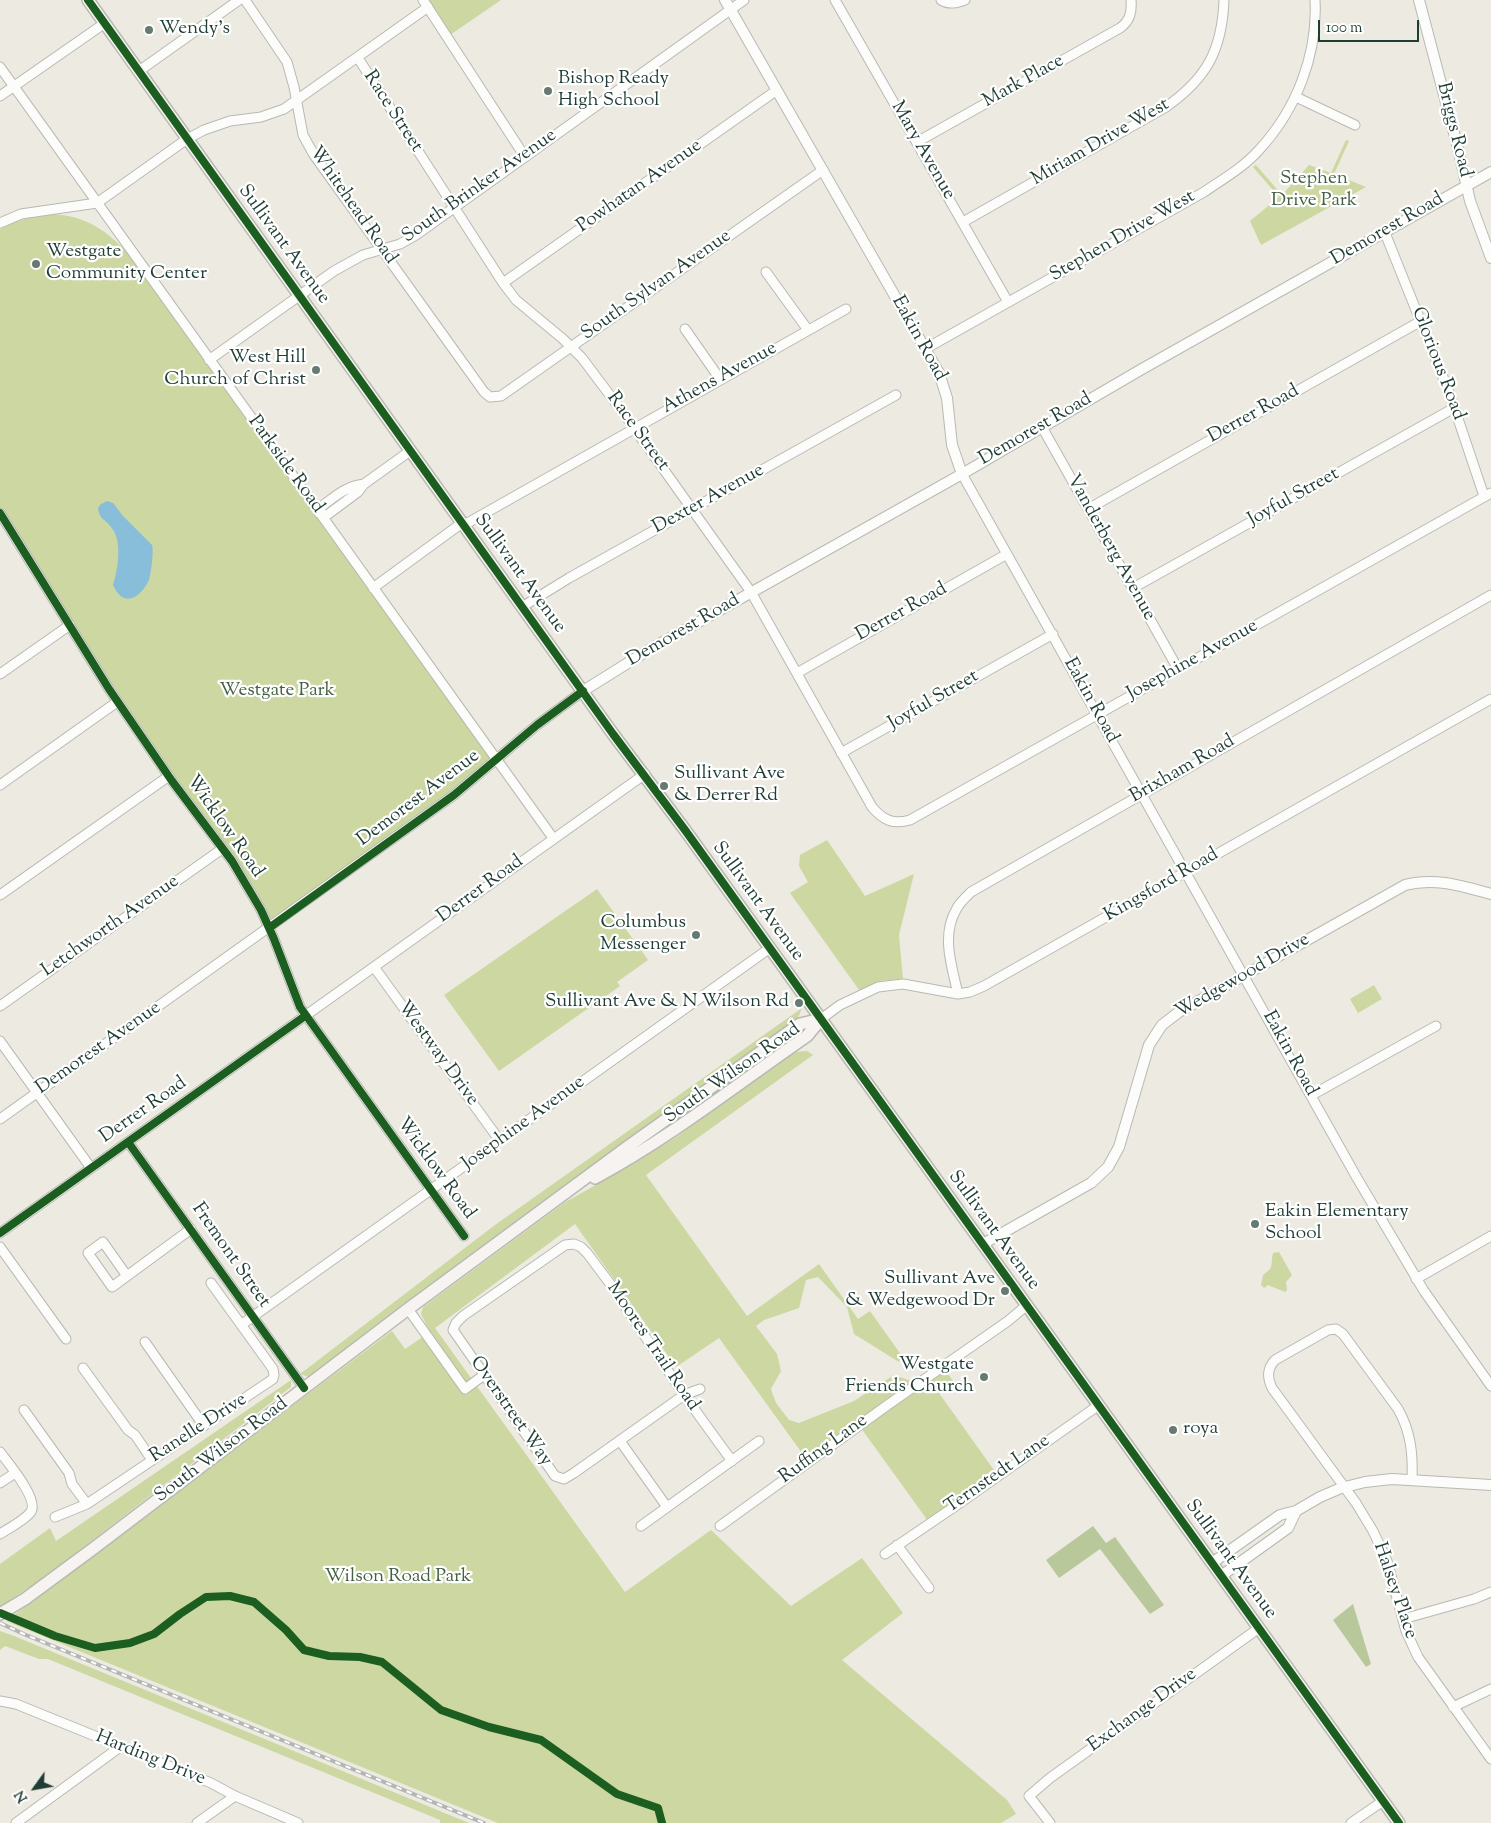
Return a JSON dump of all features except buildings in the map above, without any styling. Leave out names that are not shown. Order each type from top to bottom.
[{"type":"main road","name":"Sullivant Avenue","points":[[88,0],[613,734],[645,774],[1399,1823]]},
{"type":"main road","name":"South Wilson Road","points":[[0,1614],[25,1599],[94,1548],[408,1309],[563,1196],[676,1131],[807,1036],[821,1018]]},
{"type":"street","points":[[139,71],[239,0]]},
{"type":"street","name":"Whitehead Road","points":[[245,0],[287,62],[303,135],[314,155],[484,392],[490,397]]},
{"type":"street","name":"South Brinker Avenue","points":[[209,360],[334,271],[357,258],[400,244],[416,235],[525,157],[728,5],[744,0]]},
{"type":"street","name":"Mary Avenue","points":[[835,0],[1008,302]]},
{"type":"street","points":[[943,1],[956,3],[965,0]]},
{"type":"street","name":"Mark Place","points":[[917,142],[1120,28],[1129,18],[1132,9],[1131,0]]},
{"type":"street","name":"Miriam Drive West","points":[[963,222],[1166,107],[1191,88],[1211,62],[1219,42],[1224,0]]},
{"type":"street","name":"Stephen Drive West","points":[[925,349],[1233,174],[1259,151],[1279,125],[1296,97],[1309,62],[1316,16],[1315,0]]},
{"type":"street","name":"Briggs Road","points":[[1419,0],[1470,200],[1491,258]]},
{"type":"street","points":[[0,224],[22,214],[97,204],[187,139],[204,130],[230,121],[274,114],[358,58],[426,4],[525,157]]},
{"type":"street","name":"Eakin Road","points":[[728,5],[939,373],[948,407],[952,445],[962,474],[1416,1279],[1491,1386]]},
{"type":"street","points":[[0,96],[105,23]]},
{"type":"street","name":"Race Street","points":[[358,58],[503,283],[516,300],[571,347],[607,390],[751,592],[872,807],[880,817],[892,822]]},
{"type":"street","name":"Parkside Road","points":[[0,67],[553,838]]},
{"type":"street","name":"Powhatan Avenue","points":[[503,283],[777,90]]},
{"type":"street","points":[[1296,97],[1355,125]]},
{"type":"street","name":"South Sylvan Avenue","points":[[490,397],[501,396],[822,170]]},
{"type":"street","name":"Demorest Road","points":[[583,691],[646,651],[962,474],[1142,368],[1491,172]]},
{"type":"street","name":"Glorious Road","points":[[1385,233],[1488,495]]},
{"type":"street","points":[[766,272],[808,330]]},
{"type":"street","name":"Athens Avenue","points":[[373,588],[463,524],[846,309]]},
{"type":"street","name":"Derrer Road","points":[[1088,509],[1421,321]]},
{"type":"street","points":[[685,329],[720,379]]},
{"type":"street","name":"Dexter Avenue","points":[[522,607],[569,578],[896,395]]},
{"type":"street","name":"Joyful Street","points":[[1133,588],[1454,408]]},
{"type":"street","name":"Vanderberg Avenue","points":[[1042,427],[1178,669]]},
{"type":"street","points":[[319,513],[320,507],[336,495],[353,486],[364,484],[410,451]]},
{"type":"street","name":"Josephine Avenue","points":[[892,822],[901,823],[910,820],[1488,495]]},
{"type":"street","name":"Wicklow Road","points":[[0,513],[117,702],[222,849],[261,910],[305,1016],[464,1236]]},
{"type":"street","name":"Derrer Road","points":[[796,673],[1007,554]]},
{"type":"street","name":"Brixham Road","points":[[958,994],[948,950],[950,926],[956,909],[970,892],[1491,595]]},
{"type":"street","points":[[0,674],[70,625]]},
{"type":"street","name":"Joyful Street","points":[[842,753],[1053,634]]},
{"type":"street","name":"Demorest Avenue","points":[[0,1119],[454,796],[537,725],[583,691]]},
{"type":"street","name":"Kingsford Road","points":[[821,1018],[840,1005],[878,988],[903,984],[958,994],[970,992],[998,979],[1491,699]]},
{"type":"street","points":[[0,785],[117,702]]},
{"type":"street","name":"Derrer Road","points":[[0,1233],[645,774]]},
{"type":"street","points":[[0,896],[169,776]]},
{"type":"street","name":"Letchworth Avenue","points":[[0,1006],[222,849]]},
{"type":"street","name":"Wedgewood Drive","points":[[984,1244],[1091,1183],[1108,1168],[1120,1147],[1149,1045],[1162,1025],[1179,1012],[1405,885],[1416,882],[1437,881],[1491,894]]},
{"type":"street","name":"Josephine Avenue","points":[[253,1317],[770,948]]},
{"type":"street","name":"Westway Drive","points":[[374,967],[500,1141]]},
{"type":"street","points":[[1312,1096],[1436,1026]]},
{"type":"street","points":[[0,1041],[91,1168]]},
{"type":"street","name":"Fremont Street","points":[[128,1142],[304,1388]]},
{"type":"street","points":[[127,1276],[103,1242],[88,1253],[112,1287],[191,1230]]},
{"type":"street","points":[[1416,1279],[1491,1236]]},
{"type":"street","name":"Moores Trail Road","points":[[453,1330],[456,1323],[463,1316],[565,1245],[574,1244],[587,1254],[611,1285],[684,1395],[732,1461]]},
{"type":"street","points":[[0,1247],[66,1340]]},
{"type":"street","name":"Ranelle Drive","points":[[55,1517],[87,1504],[273,1379],[274,1372],[211,1283]]},
{"type":"street","name":"Ruffing Lane","points":[[720,1526],[897,1398],[1008,1321],[1026,1305]]},
{"type":"street","points":[[408,1309],[465,1389],[484,1375]]},
{"type":"street","points":[[241,1325],[253,1317]]},
{"type":"street","name":"Halsey Place","points":[[1412,1480],[1410,1438],[1404,1420],[1351,1343],[1336,1329],[1328,1330],[1275,1360],[1269,1371],[1269,1381],[1272,1388],[1344,1487],[1373,1531],[1387,1561],[1406,1631],[1418,1657],[1491,1759]]},
{"type":"street","name":"Overstreet Way","points":[[453,1330],[555,1476],[564,1479],[574,1474],[684,1395],[700,1389]]},
{"type":"street","points":[[145,1342],[204,1426]]},
{"type":"street","points":[[83,1368],[152,1460]]},
{"type":"street","name":"Ternstedt Lane","points":[[885,1554],[957,1506],[1099,1405]]},
{"type":"street","points":[[24,1410],[69,1473],[72,1484],[87,1504]]},
{"type":"street","points":[[620,1441],[667,1507]]},
{"type":"street","points":[[641,1526],[759,1441]]},
{"type":"street","points":[[0,1452],[32,1500],[32,1510],[0,1534]]},
{"type":"street","points":[[0,1483],[15,1473]]},
{"type":"street","points":[[1212,1563],[1280,1515],[1296,1511],[1320,1496],[1344,1487],[1377,1480],[1412,1480],[1491,1485]]},
{"type":"street","points":[[1221,1576],[1288,1528],[1296,1511]]},
{"type":"street","points":[[898,1545],[929,1588]]},
{"type":"street","points":[[1403,1619],[1474,1599],[1491,1592]]},
{"type":"street","name":"Exchange Drive","points":[[1050,1823],[1028,1796],[1050,1778],[1259,1628]]},
{"type":"street","points":[[1453,1707],[1491,1689]]},
{"type":"street","name":"Harding Drive","points":[[0,1701],[16,1704],[211,1783],[235,1796],[298,1823]]},
{"type":"street","points":[[16,1823],[120,1747]]},
{"type":"street","points":[[197,1823],[235,1796]]},
{"type":"street","points":[[1351,1823],[1383,1801]]},
{"type":"green space","points":[[428,0],[501,0],[450,35]]},
{"type":"green space","name":"Stephen Drive Park","points":[[1346,140],[1349,141],[1334,174],[1366,187],[1261,245],[1250,221],[1279,197],[1253,167],[1256,165],[1282,195],[1309,165],[1331,173]]},
{"type":"green space","name":"Westgate Park","points":[[45,214],[83,220],[113,238],[132,257],[490,760],[417,817],[274,918],[267,915],[130,716],[0,508],[0,229],[16,221]]},
{"type":"green space","points":[[827,840],[865,896],[914,874],[899,935],[903,979],[880,981],[859,990],[790,893],[808,882],[799,866],[800,855]]},
{"type":"green space","points":[[597,889],[648,960],[617,982],[620,986],[499,1071],[444,995]]},
{"type":"green space","points":[[1374,985],[1382,999],[1358,1013],[1350,999]]},
{"type":"green space","points":[[802,1008],[797,1020],[458,1264],[309,1377],[300,1374],[495,1225]]},
{"type":"green space","name":"Wilson Road Park","points":[[807,1051],[813,1055],[646,1175],[747,1316],[819,1264],[858,1319],[870,1311],[902,1356],[899,1362],[854,1334],[847,1307],[818,1277],[806,1280],[799,1308],[764,1320],[756,1326],[777,1354],[781,1371],[771,1389],[776,1403],[789,1420],[799,1423],[854,1401],[894,1375],[914,1382],[807,1460],[719,1338],[676,1367],[575,1224],[435,1328],[625,1592],[711,1530],[791,1606],[862,1558],[903,1613],[842,1660],[1007,1800],[1016,1814],[1001,1823],[498,1823],[6,1621],[392,1331],[405,1349],[430,1332],[421,1314],[423,1307],[564,1203],[678,1136],[793,1052]]},
{"type":"green space","points":[[1279,1252],[1292,1275],[1286,1282],[1287,1290],[1285,1292],[1268,1285],[1264,1288],[1261,1285],[1263,1275],[1271,1268],[1273,1253]]},
{"type":"green space","points":[[944,1369],[954,1382],[939,1393],[996,1473],[928,1521],[861,1428]]},
{"type":"green space","points":[[291,1380],[291,1387],[46,1576],[0,1607],[0,1564],[50,1528],[56,1541]]},
{"type":"green space","points":[[1093,1526],[1106,1543],[1115,1537],[1164,1605],[1150,1614],[1100,1549],[1059,1578],[1046,1560]]},
{"type":"green space","points":[[1353,1604],[1371,1664],[1366,1667],[1333,1620]]},
{"type":"green space","points":[[0,1631],[469,1823],[440,1823],[440,1820],[48,1659],[39,1659],[5,1646],[0,1650]]},
{"type":"water","points":[[107,501],[113,503],[153,548],[149,580],[141,592],[131,598],[126,599],[122,597],[113,585],[118,563],[117,540],[115,533],[103,519],[98,508]]},
{"type":"railway","points":[[0,1623],[484,1823]]},
{"type":"cycle path","points":[[88,0],[613,734],[685,830],[1399,1823]]},
{"type":"cycle path","points":[[0,513],[109,689],[172,781],[232,861],[261,910],[300,1007],[464,1236]]},
{"type":"cycle path","points":[[269,928],[454,795],[537,725],[583,691]]},
{"type":"cycle path","points":[[0,1233],[305,1016]]},
{"type":"cycle path","points":[[128,1142],[304,1388]]},
{"type":"cycle path","points":[[0,1613],[55,1636],[95,1648],[130,1643],[154,1634],[206,1597],[230,1596],[254,1602],[286,1630],[304,1650],[329,1656],[360,1657],[382,1662],[441,1710],[489,1727],[541,1740],[617,1794],[658,1808],[662,1823]]},
{"type":"place","name":"Wendy’s","points":[[149,30]]},
{"type":"place","name":"Bishop Ready High School","points":[[548,91]]},
{"type":"place","name":"Westgate Community Center","points":[[36,264]]},
{"type":"place","name":"West Hill Church of Christ","points":[[316,370]]},
{"type":"place","name":"Sullivant Ave & Derrer Rd","points":[[664,786]]},
{"type":"place","name":"Columbus Messenger","points":[[696,935]]},
{"type":"place","name":"Sullivant Ave & N Wilson Rd","points":[[799,1003]]},
{"type":"place","name":"Eakin Elementary School","points":[[1255,1224]]},
{"type":"place","name":"Sullivant Ave & Wedgewood Dr","points":[[1005,1291]]},
{"type":"place","name":"Westgate Friends Church","points":[[984,1377]]},
{"type":"place","name":"roya","points":[[1173,1430]]}]
